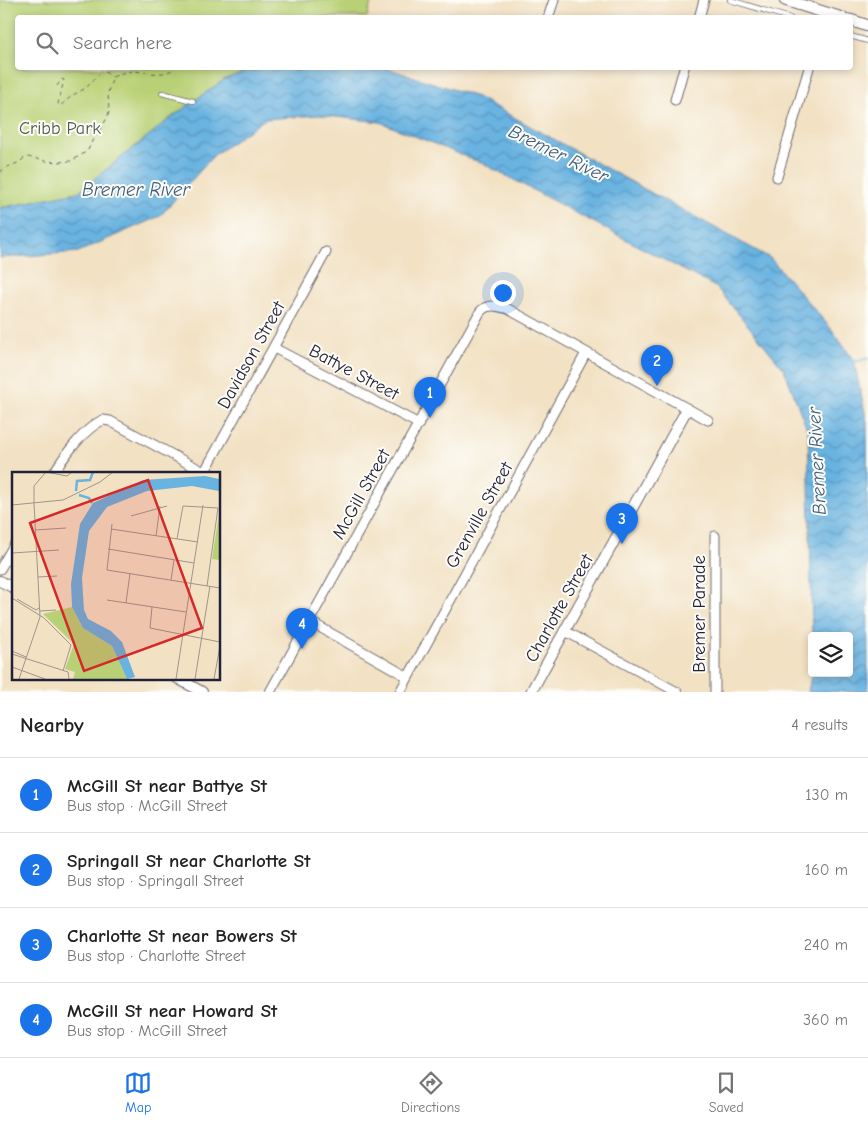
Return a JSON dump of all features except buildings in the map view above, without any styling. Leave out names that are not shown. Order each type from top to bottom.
[{"type":"main road","points":[[785,0],[825,15]]},
{"type":"main road","points":[[853,21],[868,26]]},
{"type":"street","points":[[549,15],[554,0]]},
{"type":"street","points":[[700,15],[704,0]]},
{"type":"street","points":[[675,100],[683,70]]},
{"type":"street","points":[[777,177],[809,70]]},
{"type":"street","name":"Davidson Street","points":[[205,472],[326,252]]},
{"type":"street","name":"McGill Street","points":[[270,692],[480,312],[488,306],[508,309],[586,353]]},
{"type":"street","name":"Battye Street","points":[[274,348],[419,424]]},
{"type":"street","points":[[586,353],[708,420]]},
{"type":"street","name":"Grenville Street","points":[[400,692],[586,353]]},
{"type":"street","name":"Charlotte Street","points":[[531,692],[687,409]]},
{"type":"street","points":[[55,472],[71,448],[97,423],[103,420],[110,421],[202,472]]},
{"type":"street","name":"Bremer Parade","points":[[715,536],[715,692]]},
{"type":"street","points":[[0,569],[12,548]]},
{"type":"street","points":[[0,580],[12,587]]},
{"type":"street","points":[[309,621],[408,677]]},
{"type":"street","points":[[565,631],[677,692]]},
{"type":"street","points":[[181,680],[202,692]]},
{"type":"lane","points":[[730,0],[780,15]]},
{"type":"lane","points":[[853,37],[868,41]]},
{"type":"lane","points":[[162,94],[193,101]]},
{"type":"path","points":[[0,172],[28,157],[46,162],[59,162],[71,161],[83,154],[88,150],[107,118],[109,112],[108,92],[113,77],[128,71],[161,74],[171,70]]},
{"type":"path","points":[[57,86],[62,79],[64,80],[58,104],[60,106],[73,95],[86,88],[101,72],[107,72],[113,77]]},
{"type":"green space","name":"Cribb Park","points":[[0,0],[372,0],[368,15],[15,15],[15,70],[250,70],[225,79],[172,117],[78,192],[0,208]]},
{"type":"water","name":"Bremer River","points":[[250,70],[392,70],[477,97],[770,258],[833,331],[854,361],[867,422],[868,692],[808,692],[811,677],[853,677],[853,632],[812,632],[808,432],[784,369],[717,288],[484,164],[380,122],[319,115],[265,119],[214,155],[160,216],[78,252],[0,258],[0,208],[78,192],[172,117],[225,79]]},
{"type":"waterway","points":[[852,362],[868,358]]},
{"type":"place","name":"Springall St near Charlotte St","points":[[657,386]]},
{"type":"place","name":"McGill St near Battye St","points":[[430,418]]},
{"type":"place","name":"Charlotte St near Bowers St","points":[[622,544]]},
{"type":"place","name":"McGill St near Howard St","points":[[302,649]]}]
